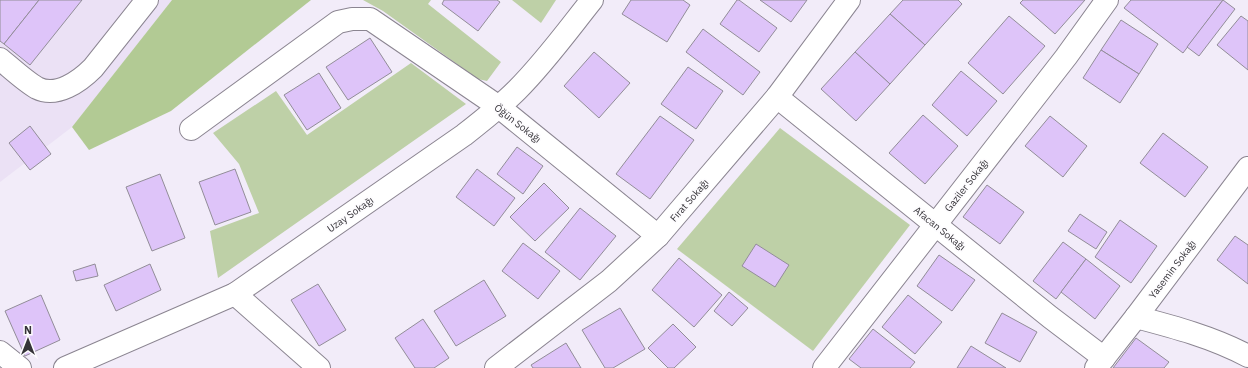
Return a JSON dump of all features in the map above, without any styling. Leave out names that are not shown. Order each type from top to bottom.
[{"type":"street","points":[[0,60],[36,88],[44,91],[72,85],[83,78],[93,68],[147,0]]},
{"type":"street","name":"Uzay Sokağı","points":[[65,368],[235,294],[457,140],[499,107],[540,64],[592,0]]},
{"type":"street","name":"Fırat Sokağı","points":[[496,368],[609,281],[658,236],[777,97],[849,0]]},
{"type":"street","name":"Gaziler Sokağı","points":[[824,368],[1066,57],[1107,0]]},
{"type":"street","name":"Öğün Sokağı","points":[[191,129],[338,22],[352,19],[370,19],[499,107],[658,236]]},
{"type":"street","name":"Afacan Sokağı","points":[[777,97],[1050,317],[1100,363]]},
{"type":"street","name":"Yasemin Sokağı","points":[[1100,363],[1248,168]]},
{"type":"street","points":[[235,294],[319,368]]},
{"type":"street","points":[[1136,317],[1221,342],[1248,356]]},
{"type":"street","points":[[0,352],[19,368]]},
{"type":"street","points":[[0,365],[14,365],[19,368]]},
{"type":"shaded area","points":[[0,0],[172,0],[72,127],[0,182]]},
{"type":"green space","points":[[172,0],[311,0],[171,111],[89,150],[72,127]]},
{"type":"green space","points":[[363,0],[431,0],[428,4],[501,62],[487,81],[478,79],[383,11]]},
{"type":"green space","points":[[512,0],[556,0],[541,23]]},
{"type":"green space","points":[[411,63],[466,104],[218,278],[210,231],[259,213],[239,164],[213,133],[276,91],[307,135]]},
{"type":"green space","points":[[780,128],[910,225],[813,351],[677,249]]},
{"type":"building","points":[[0,0],[39,0],[4,44],[0,41]]},
{"type":"building","points":[[39,0],[82,0],[30,65],[4,44]]},
{"type":"building","points":[[444,0],[497,0],[500,2],[478,31],[442,4]]},
{"type":"building","points":[[631,0],[683,0],[690,5],[667,42],[622,14]]},
{"type":"building","points":[[737,0],[777,28],[759,52],[720,24]]},
{"type":"building","points":[[760,0],[807,0],[791,22]]},
{"type":"building","points":[[903,0],[958,0],[962,4],[925,45],[890,14]]},
{"type":"building","points":[[1023,0],[1085,0],[1055,34],[1020,3]]},
{"type":"building","points":[[1131,0],[1223,0],[1183,53],[1124,8]]},
{"type":"building","points":[[1223,0],[1235,9],[1199,56],[1187,47]]},
{"type":"building","points":[[890,14],[925,45],[890,84],[855,52]]},
{"type":"building","points":[[1009,16],[1045,46],[1003,94],[968,63]]},
{"type":"building","points":[[1241,16],[1248,21],[1248,70],[1217,45]]},
{"type":"building","points":[[1121,20],[1158,44],[1139,74],[1101,50]]},
{"type":"building","points":[[703,29],[760,72],[743,95],[686,52]]},
{"type":"building","points":[[370,38],[392,72],[348,100],[326,67]]},
{"type":"building","points":[[1101,50],[1139,74],[1120,103],[1083,78]]},
{"type":"building","points":[[594,52],[630,83],[599,118],[564,86]]},
{"type":"building","points":[[855,52],[890,84],[856,121],[821,89]]},
{"type":"building","points":[[688,67],[723,91],[696,129],[661,104]]},
{"type":"building","points":[[961,71],[997,101],[967,136],[932,105]]},
{"type":"building","points":[[319,73],[341,108],[307,130],[284,95]]},
{"type":"building","points":[[923,115],[958,146],[925,184],[889,153]]},
{"type":"building","points":[[660,116],[694,140],[650,199],[616,174]]},
{"type":"building","points":[[1050,116],[1087,146],[1063,177],[1025,146]]},
{"type":"building","points":[[30,126],[51,154],[30,170],[9,143]]},
{"type":"building","points":[[1163,133],[1208,167],[1185,197],[1140,163]]},
{"type":"building","points":[[517,147],[543,166],[523,194],[497,174]]},
{"type":"building","points":[[235,169],[251,212],[215,225],[199,182]]},
{"type":"building","points":[[477,169],[515,198],[494,226],[456,197]]},
{"type":"building","points":[[160,174],[185,238],[152,251],[126,187]]},
{"type":"building","points":[[544,183],[569,208],[535,241],[510,217]]},
{"type":"building","points":[[987,185],[1024,212],[1000,244],[963,217]]},
{"type":"building","points":[[580,208],[616,236],[580,280],[545,252]]},
{"type":"building","points":[[1080,214],[1107,232],[1096,249],[1068,231]]},
{"type":"building","points":[[1120,220],[1157,246],[1131,283],[1095,257]]},
{"type":"building","points":[[1235,236],[1248,245],[1248,284],[1217,260]]},
{"type":"building","points":[[1063,242],[1086,259],[1056,299],[1033,281]]},
{"type":"building","points":[[523,243],[560,271],[538,299],[502,271]]},
{"type":"building","points":[[756,244],[789,265],[775,287],[742,266]]},
{"type":"building","points":[[939,255],[975,280],[952,311],[917,286]]},
{"type":"building","points":[[679,258],[722,295],[694,327],[652,290]]},
{"type":"building","points":[[1086,259],[1120,286],[1095,319],[1061,292]]},
{"type":"building","points":[[95,264],[98,276],[76,281],[73,271]]},
{"type":"building","points":[[150,264],[161,290],[116,311],[104,285]]},
{"type":"building","points":[[484,280],[506,316],[456,346],[434,311]]},
{"type":"building","points":[[318,284],[346,330],[319,346],[291,300]]},
{"type":"building","points":[[729,292],[748,308],[732,326],[714,311]]},
{"type":"building","points":[[41,295],[60,340],[25,356],[5,311]]},
{"type":"building","points":[[908,295],[942,322],[915,354],[882,327]]},
{"type":"building","points":[[620,308],[645,349],[613,368],[605,368],[582,330]]},
{"type":"building","points":[[1002,313],[1037,332],[1020,362],[985,343]]},
{"type":"building","points":[[423,319],[449,358],[434,368],[415,368],[395,338]]},
{"type":"building","points":[[673,324],[696,347],[674,368],[668,368],[648,348]]},
{"type":"building","points":[[873,329],[915,362],[910,368],[861,368],[849,359]]},
{"type":"building","points":[[1136,338],[1169,362],[1164,368],[1113,368]]},
{"type":"building","points":[[566,343],[581,368],[533,368],[531,365]]},
{"type":"building","points":[[971,346],[1006,368],[957,368]]}]
